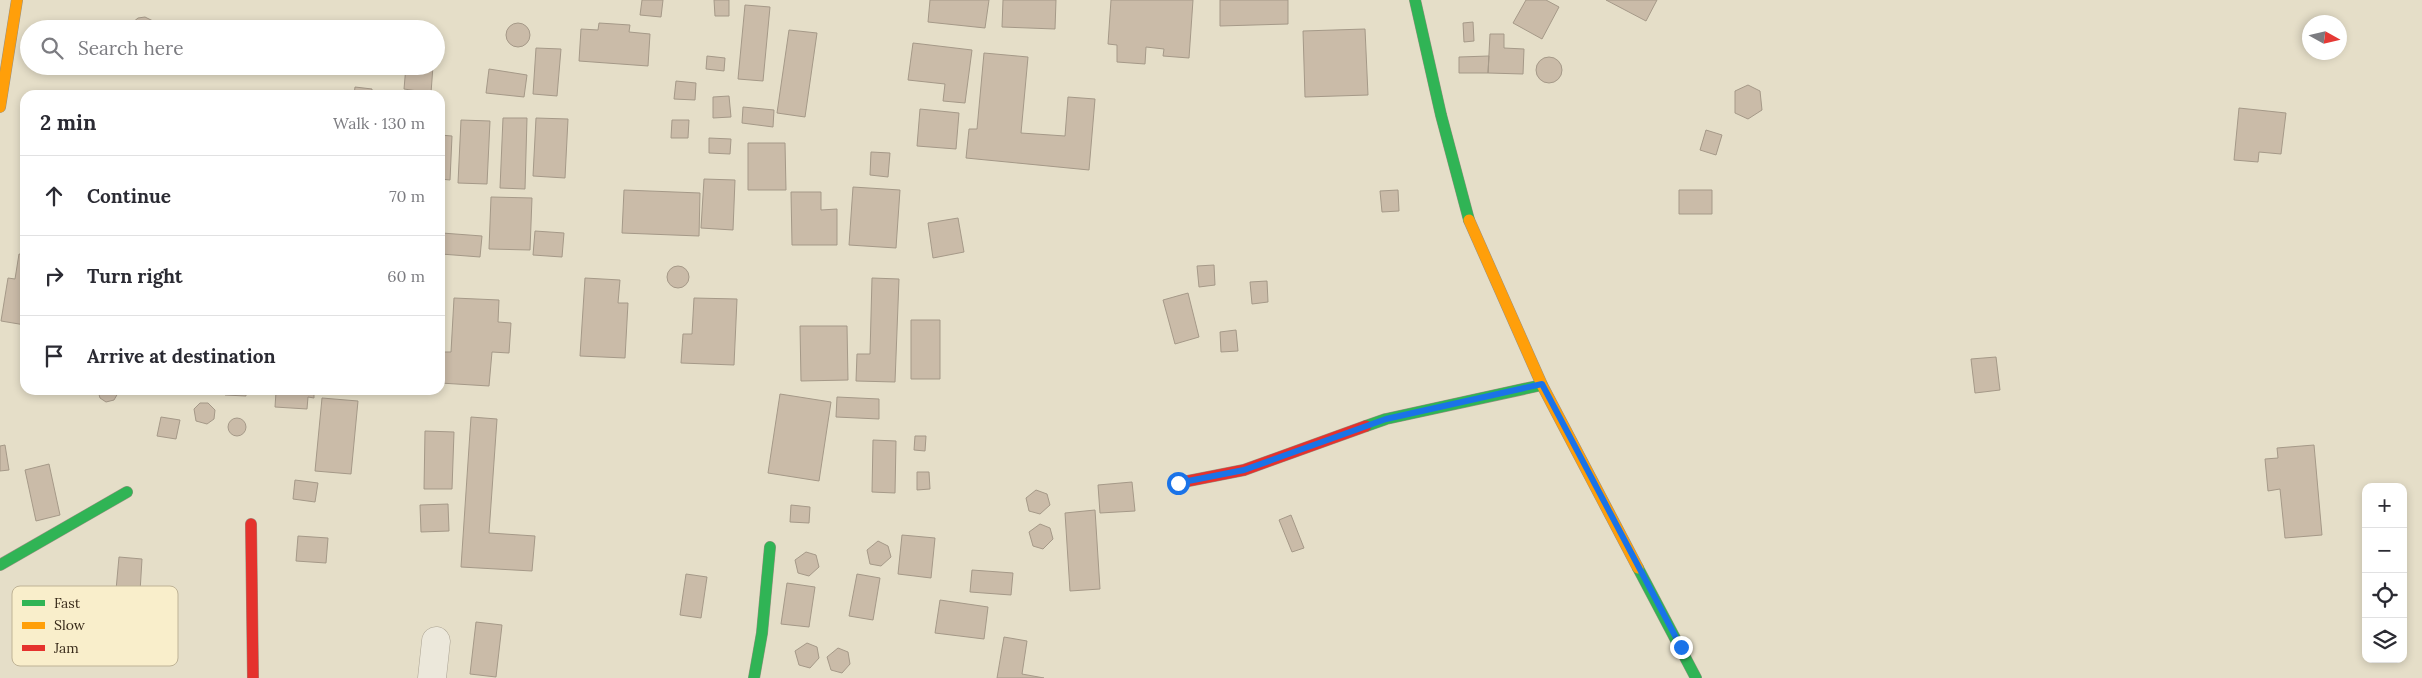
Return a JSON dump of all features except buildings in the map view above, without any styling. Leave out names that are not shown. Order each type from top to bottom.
[{"type":"street","points":[[0,107],[17,0]]},
{"type":"street","points":[[1415,0],[1441,114],[1469,221],[1502,299],[1542,384],[1696,678]]},
{"type":"street","points":[[1178,483],[1244,470],[1386,419],[1542,384]]},
{"type":"street","points":[[0,565],[127,492]]},
{"type":"street","points":[[251,524],[254,678]]},
{"type":"street","points":[[754,678],[762,633],[770,547]]},
{"type":"street","points":[[432,678],[436,641]]},
{"type":"traffic: fast","points":[[1415,0],[1441,115],[1469,220]]},
{"type":"traffic: fast","points":[[1366,426],[1386,419],[1542,385]]},
{"type":"traffic: fast","points":[[0,565],[127,492]]},
{"type":"traffic: fast","points":[[754,678],[762,633],[770,547]]},
{"type":"traffic: fast","points":[[1638,568],[1696,678]]},
{"type":"traffic: slow","points":[[0,107],[17,0]]},
{"type":"traffic: slow","points":[[1469,220],[1542,385],[1638,568]]},
{"type":"traffic: jam","points":[[1178,483],[1244,470],[1366,426]]},
{"type":"traffic: jam","points":[[251,524],[253,678]]},
{"type":"route","points":[[1178,483],[1244,470],[1386,419],[1542,384],[1681,647]]}]
